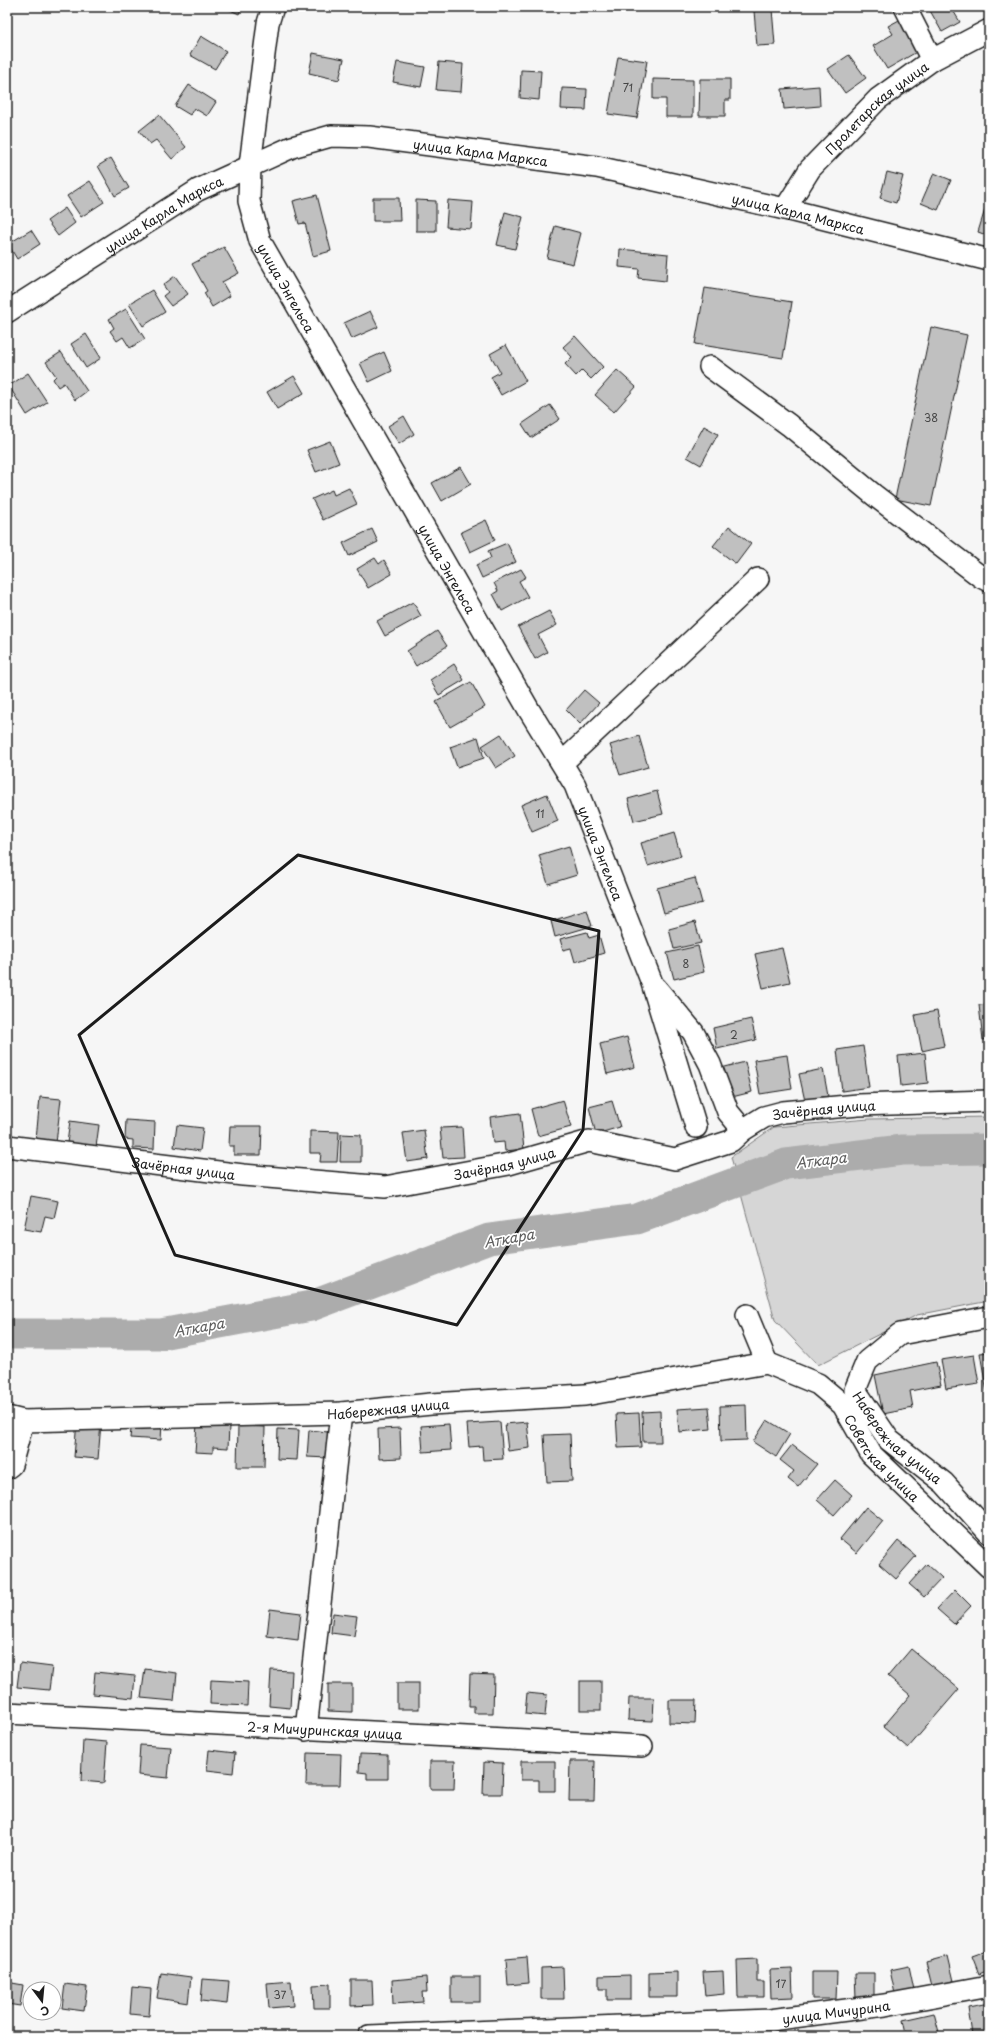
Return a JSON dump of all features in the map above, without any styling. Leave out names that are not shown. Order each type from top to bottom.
[{"type":"street","name":"улица Энгельса","points":[[273,7],[268,23],[250,165],[249,201],[260,241],[575,785],[652,983],[696,1127]]},
{"type":"street","points":[[905,7],[932,60]]},
{"type":"street","name":"Пролетарская улица","points":[[786,208],[810,169],[878,99],[932,60],[989,30]]},
{"type":"street","name":"улица Карла Маркса","points":[[7,312],[198,190],[292,147],[332,136],[369,137],[597,167],[786,208],[989,260]]},
{"type":"street","points":[[710,367],[789,425],[874,495],[985,579]]},
{"type":"street","points":[[562,763],[758,579]]},
{"type":"street","points":[[652,983],[693,1032],[710,1064],[728,1112],[743,1130]]},
{"type":"street","name":"Зачёрная улица","points":[[7,1146],[243,1175],[385,1187],[509,1164],[589,1141],[675,1159],[731,1141],[743,1130],[764,1117],[783,1112],[858,1105],[989,1102]]},
{"type":"street","points":[[747,1315],[767,1363]]},
{"type":"street","name":"Набережная улица","points":[[989,1317],[900,1334],[867,1361],[855,1390],[889,1440],[944,1483],[989,1533]]},
{"type":"street","name":"Набережная улица","points":[[15,1419],[341,1413],[431,1404],[585,1395],[767,1363]]},
{"type":"street","name":"Советская улица","points":[[767,1363],[818,1384],[843,1405],[871,1454],[986,1555]]},
{"type":"street","points":[[306,1730],[341,1413]]},
{"type":"street","points":[[7,1468],[10,1465],[15,1419]]},
{"type":"street","name":"2-я Мичуринская улица","points":[[7,1713],[306,1730],[642,1746]]},
{"type":"street","name":"улица Мичурина","points":[[369,2036],[606,2032],[770,2020],[885,2005],[989,1986]]},
{"type":"highlighted area","points":[[298,855],[599,931],[583,1130],[457,1325],[175,1255],[79,1035]]},
{"type":"shaded area","points":[[989,1117],[989,1301],[917,1315],[818,1365],[775,1320],[731,1157],[774,1127],[869,1119]]},
{"type":"building","points":[[224,7],[242,7],[239,14]]},
{"type":"building","points":[[928,7],[951,7],[960,22],[942,32]]},
{"type":"building","points":[[772,9],[775,45],[757,46],[754,11]]},
{"type":"building","points":[[901,19],[920,50],[887,69],[873,46],[893,34],[888,26]]},
{"type":"building","points":[[201,36],[226,51],[215,69],[190,55]]},
{"type":"building","points":[[313,53],[344,59],[339,80],[309,73]]},
{"type":"building","points":[[849,55],[866,78],[845,93],[828,69]]},
{"type":"building","points":[[618,57],[647,61],[637,118],[608,114]]},
{"type":"building","points":[[397,62],[425,67],[421,87],[393,82]]},
{"type":"building","points":[[439,62],[463,64],[461,92],[436,90]]},
{"type":"building","points":[[521,70],[541,71],[539,100],[520,98]]},
{"type":"building","points":[[653,79],[693,80],[693,117],[666,117],[666,99],[653,99]]},
{"type":"building","points":[[700,79],[730,79],[730,100],[725,100],[725,116],[699,116]]},
{"type":"building","points":[[189,85],[216,102],[207,116],[194,108],[190,115],[175,106]]},
{"type":"building","points":[[819,86],[820,106],[784,109],[782,89]]},
{"type":"building","points":[[562,88],[587,89],[586,110],[561,109]]},
{"type":"building","points":[[159,115],[186,147],[172,159],[156,140],[150,144],[139,131]]},
{"type":"building","points":[[111,158],[129,188],[115,196],[98,166]]},
{"type":"building","points":[[887,172],[903,176],[896,203],[880,198]]},
{"type":"building","points":[[934,173],[951,180],[938,210],[921,203]]},
{"type":"building","points":[[90,181],[104,202],[81,217],[67,196]]},
{"type":"building","points":[[317,195],[331,251],[313,256],[305,223],[299,224],[293,201]]},
{"type":"building","points":[[373,198],[399,198],[400,221],[373,221]]},
{"type":"building","points":[[416,200],[436,201],[436,231],[416,231]]},
{"type":"building","points":[[448,200],[473,202],[471,229],[446,227]]},
{"type":"building","points":[[987,203],[989,203],[989,236],[978,232]]},
{"type":"building","points":[[65,208],[75,223],[58,236],[47,221]]},
{"type":"building","points":[[505,212],[523,217],[515,249],[497,245]]},
{"type":"building","points":[[555,226],[581,233],[573,264],[547,258]]},
{"type":"building","points":[[31,230],[40,244],[17,259],[8,244]]},
{"type":"building","points":[[224,247],[239,273],[222,282],[230,296],[212,307],[204,293],[207,291],[192,264]]},
{"type":"building","points":[[620,249],[668,254],[666,281],[638,278],[639,269],[619,267]]},
{"type":"building","points":[[175,276],[188,294],[171,306],[163,296],[168,292],[163,285]]},
{"type":"building","points":[[705,288],[792,302],[783,358],[695,344]]},
{"type":"building","points":[[152,290],[165,312],[143,326],[129,304]]},
{"type":"building","points":[[126,309],[145,339],[130,348],[123,337],[117,341],[110,331],[114,328],[109,319]]},
{"type":"building","points":[[370,311],[378,327],[351,339],[344,323]]},
{"type":"building","points":[[931,327],[967,335],[931,506],[895,499]]},
{"type":"building","points":[[86,334],[101,358],[86,368],[71,344]]},
{"type":"building","points":[[575,336],[603,367],[591,379],[582,370],[576,376],[565,364],[572,357],[563,347]]},
{"type":"building","points":[[506,345],[526,381],[501,395],[491,377],[500,372],[490,354]]},
{"type":"building","points":[[61,352],[87,391],[75,400],[64,383],[58,387],[53,379],[56,376],[46,362]]},
{"type":"building","points":[[384,352],[392,371],[369,382],[360,363]]},
{"type":"building","points":[[617,370],[636,387],[614,412],[595,395]]},
{"type":"building","points":[[28,373],[47,402],[27,415],[9,386]]},
{"type":"building","points":[[294,376],[304,393],[277,409],[267,392]]},
{"type":"building","points":[[550,405],[560,419],[531,438],[522,424]]},
{"type":"building","points":[[404,416],[414,434],[399,444],[388,426]]},
{"type":"building","points":[[704,426],[718,434],[701,465],[687,457]]},
{"type":"building","points":[[330,441],[339,463],[316,472],[307,450]]},
{"type":"building","points":[[461,467],[471,484],[442,501],[432,483]]},
{"type":"building","points":[[349,488],[357,504],[323,520],[312,499],[332,490],[334,495]]},
{"type":"building","points":[[486,520],[495,540],[470,552],[461,532]]},
{"type":"building","points":[[729,526],[751,544],[736,564],[713,546]]},
{"type":"building","points":[[372,529],[378,542],[349,556],[343,543]]},
{"type":"building","points":[[507,543],[516,562],[482,578],[476,565],[491,558],[488,551]]},
{"type":"building","points":[[375,558],[379,564],[384,560],[392,574],[368,588],[357,569]]},
{"type":"building","points":[[521,569],[526,577],[519,581],[528,597],[502,611],[493,594],[498,591],[494,583]]},
{"type":"building","points":[[413,602],[421,616],[385,636],[377,621]]},
{"type":"building","points":[[549,611],[557,625],[538,635],[547,652],[535,659],[518,627]]},
{"type":"building","points":[[437,631],[447,646],[416,666],[407,651]]},
{"type":"building","points":[[454,664],[464,680],[439,695],[430,680]]},
{"type":"building","points":[[471,682],[485,707],[450,727],[436,702]]},
{"type":"building","points":[[584,690],[599,703],[580,724],[566,710]]},
{"type":"building","points":[[501,734],[515,756],[496,768],[482,746]]},
{"type":"building","points":[[639,736],[648,767],[620,775],[610,745]]},
{"type":"building","points":[[478,737],[484,758],[457,767],[450,747]]},
{"type":"building","points":[[657,791],[663,814],[634,821],[628,799]]},
{"type":"building","points":[[547,794],[558,821],[532,832],[521,805]]},
{"type":"building","points":[[674,833],[681,856],[648,866],[641,843]]},
{"type":"building","points":[[569,846],[577,875],[548,884],[539,855]]},
{"type":"building","points":[[695,878],[702,903],[664,913],[657,888]]},
{"type":"building","points":[[587,910],[592,926],[555,937],[551,921]]},
{"type":"building","points":[[695,922],[701,943],[674,949],[669,929]]},
{"type":"building","points":[[587,932],[589,938],[599,935],[604,953],[575,962],[571,948],[563,950],[560,939]]},
{"type":"building","points":[[698,946],[704,972],[674,979],[667,953]]},
{"type":"building","points":[[782,948],[790,982],[763,988],[755,954]]},
{"type":"building","points":[[989,1004],[989,1039],[983,1040],[979,1005]]},
{"type":"building","points":[[937,1011],[944,1046],[922,1051],[915,1015]]},
{"type":"building","points":[[751,1019],[756,1040],[717,1049],[713,1028]]},
{"type":"building","points":[[627,1037],[635,1067],[607,1074],[600,1044]]},
{"type":"building","points":[[863,1046],[869,1087],[842,1091],[837,1050]]},
{"type":"building","points":[[925,1053],[928,1083],[901,1086],[898,1056]]},
{"type":"building","points":[[787,1055],[792,1089],[760,1094],[754,1060]]},
{"type":"building","points":[[745,1062],[752,1092],[728,1098],[721,1068]]},
{"type":"building","points":[[823,1069],[828,1096],[805,1101],[799,1074]]},
{"type":"building","points":[[40,1097],[61,1099],[56,1143],[36,1140]]},
{"type":"building","points":[[563,1100],[571,1127],[538,1136],[531,1109]]},
{"type":"building","points":[[612,1101],[620,1127],[596,1134],[589,1107]]},
{"type":"building","points":[[520,1113],[524,1149],[505,1151],[504,1142],[493,1143],[490,1117]]},
{"type":"building","points":[[126,1120],[155,1122],[154,1149],[133,1148],[133,1140],[125,1139]]},
{"type":"building","points":[[70,1121],[99,1125],[96,1147],[67,1143]]},
{"type":"building","points":[[177,1125],[203,1128],[200,1151],[174,1147]]},
{"type":"building","points":[[230,1126],[262,1126],[261,1155],[234,1155],[234,1146],[229,1146]]},
{"type":"building","points":[[462,1127],[464,1157],[443,1158],[440,1128]]},
{"type":"building","points":[[424,1130],[428,1159],[407,1162],[403,1133]]},
{"type":"building","points":[[310,1131],[339,1132],[337,1162],[320,1162],[321,1153],[310,1153]]},
{"type":"building","points":[[341,1134],[361,1135],[361,1162],[340,1162]]},
{"type":"building","points":[[31,1196],[58,1201],[54,1218],[45,1216],[41,1232],[24,1229]]},
{"type":"building","points":[[989,1352],[989,1392],[987,1393],[980,1353]]},
{"type":"building","points":[[974,1355],[979,1384],[946,1389],[941,1360]]},
{"type":"building","points":[[936,1362],[941,1385],[910,1391],[913,1408],[883,1414],[875,1375]]},
{"type":"building","points":[[746,1405],[747,1440],[721,1441],[720,1406]]},
{"type":"building","points":[[709,1407],[711,1429],[679,1432],[677,1409]]},
{"type":"building","points":[[660,1411],[661,1442],[643,1442],[642,1412]]},
{"type":"building","points":[[639,1413],[641,1447],[618,1448],[616,1414]]},
{"type":"building","points":[[767,1420],[790,1434],[776,1457],[753,1442]]},
{"type":"building","points":[[77,1421],[101,1423],[98,1459],[74,1457]]},
{"type":"building","points":[[132,1421],[162,1423],[161,1440],[130,1438]]},
{"type":"building","points":[[500,1422],[503,1459],[483,1460],[482,1446],[469,1447],[467,1424]]},
{"type":"building","points":[[527,1422],[530,1448],[508,1451],[505,1424]]},
{"type":"building","points":[[197,1424],[229,1426],[228,1448],[213,1447],[213,1453],[195,1452]]},
{"type":"building","points":[[449,1424],[451,1450],[423,1452],[421,1426]]},
{"type":"building","points":[[238,1426],[265,1427],[264,1467],[237,1467]]},
{"type":"building","points":[[400,1428],[401,1458],[379,1459],[378,1429]]},
{"type":"building","points":[[278,1429],[299,1430],[297,1460],[277,1459]]},
{"type":"building","points":[[309,1430],[328,1432],[327,1458],[307,1457]]},
{"type":"building","points":[[570,1434],[572,1481],[547,1482],[544,1435]]},
{"type":"building","points":[[792,1445],[817,1464],[798,1487],[788,1479],[794,1471],[780,1460]]},
{"type":"building","points":[[835,1480],[852,1495],[834,1515],[817,1500]]},
{"type":"building","points":[[866,1507],[883,1521],[857,1553],[840,1539]]},
{"type":"building","points":[[898,1541],[916,1556],[896,1579],[879,1564]]},
{"type":"building","points":[[927,1564],[942,1578],[924,1597],[909,1584]]},
{"type":"building","points":[[955,1590],[971,1606],[954,1624],[937,1609]]},
{"type":"building","points":[[270,1609],[301,1613],[298,1640],[267,1636]]},
{"type":"building","points":[[333,1613],[357,1616],[354,1636],[331,1633]]},
{"type":"building","points":[[911,1649],[959,1689],[908,1748],[883,1727],[910,1695],[888,1676]]},
{"type":"building","points":[[20,1663],[52,1667],[49,1690],[17,1687]]},
{"type":"building","points":[[145,1669],[177,1673],[174,1701],[141,1698]]},
{"type":"building","points":[[271,1670],[292,1671],[290,1708],[269,1706]]},
{"type":"building","points":[[95,1672],[135,1676],[133,1698],[93,1694]]},
{"type":"building","points":[[470,1674],[494,1675],[493,1713],[474,1713],[474,1706],[469,1706]]},
{"type":"building","points":[[211,1680],[248,1682],[247,1706],[210,1704]]},
{"type":"building","points":[[580,1681],[601,1681],[601,1710],[580,1710]]},
{"type":"building","points":[[397,1683],[419,1683],[419,1709],[397,1709]]},
{"type":"building","points":[[328,1684],[352,1684],[352,1712],[328,1711]]},
{"type":"building","points":[[527,1693],[547,1695],[545,1716],[525,1714]]},
{"type":"building","points":[[629,1698],[654,1698],[653,1721],[628,1720]]},
{"type":"building","points":[[669,1700],[696,1700],[695,1724],[669,1723]]},
{"type":"building","points":[[83,1740],[107,1742],[104,1783],[81,1781]]},
{"type":"building","points":[[140,1745],[171,1747],[168,1778],[138,1775]]},
{"type":"building","points":[[209,1750],[235,1753],[233,1773],[207,1770]]},
{"type":"building","points":[[307,1753],[341,1754],[340,1785],[306,1785]]},
{"type":"building","points":[[360,1754],[388,1755],[388,1779],[367,1779],[367,1773],[359,1772]]},
{"type":"building","points":[[430,1761],[455,1761],[454,1789],[430,1789]]},
{"type":"building","points":[[521,1761],[555,1761],[555,1791],[539,1791],[539,1780],[521,1780]]},
{"type":"building","points":[[570,1761],[595,1761],[594,1801],[569,1801]]},
{"type":"building","points":[[484,1762],[503,1763],[502,1794],[483,1794]]},
{"type":"building","points":[[989,1950],[989,1970],[979,1974],[972,1956]]},
{"type":"building","points":[[948,1956],[954,1981],[932,1986],[926,1962]]},
{"type":"building","points":[[527,1957],[529,1983],[508,1985],[506,1959]]},
{"type":"building","points":[[757,1959],[757,1982],[764,1982],[764,1997],[738,1997],[737,1960]]},
{"type":"building","points":[[909,1966],[914,1990],[895,1994],[890,1970]]},
{"type":"building","points":[[563,1967],[564,1999],[541,1999],[541,1968]]},
{"type":"building","points":[[792,1969],[793,1997],[771,1998],[770,1970]]},
{"type":"building","points":[[723,1971],[724,1994],[705,1996],[703,1972]]},
{"type":"building","points":[[677,1972],[677,1997],[649,1997],[649,1973]]},
{"type":"building","points":[[812,1972],[837,1972],[836,1999],[812,1999]]},
{"type":"building","points":[[161,1973],[191,1977],[188,2003],[157,1998]]},
{"type":"building","points":[[855,1973],[874,1973],[874,1999],[856,1999]]},
{"type":"building","points":[[630,1975],[630,2000],[607,2000],[607,1989],[599,1989],[599,1976]]},
{"type":"building","points":[[426,1977],[427,1992],[422,1992],[423,2002],[393,2004],[392,1980]]},
{"type":"building","points":[[451,1977],[480,1977],[480,2002],[451,2002]]},
{"type":"building","points":[[203,1979],[229,1981],[227,2004],[201,2001]]},
{"type":"building","points":[[351,1980],[372,1980],[373,2005],[351,2006]]},
{"type":"building","points":[[291,1981],[293,2006],[269,2008],[267,1983]]},
{"type":"building","points":[[7,1982],[22,1985],[20,2006],[7,2004]]},
{"type":"building","points":[[65,1984],[87,1987],[84,2011],[62,2008]]},
{"type":"building","points":[[330,1984],[330,2008],[314,2008],[313,1985]]},
{"type":"building","points":[[132,1987],[151,1989],[149,2016],[130,2014]]},
{"type":"building","points":[[989,2003],[989,2032],[972,2035],[968,2007]]},
{"type":"building","points":[[934,2013],[940,2036],[917,2036],[916,2032],[906,2034],[903,2020]]},
{"type":"building","points":[[879,2032],[880,2036],[858,2036]]},
{"type":"waterway","name":"Аткара","points":[[7,1334],[161,1334],[311,1306],[489,1239],[637,1219],[786,1164],[902,1150],[989,1149]]}]
